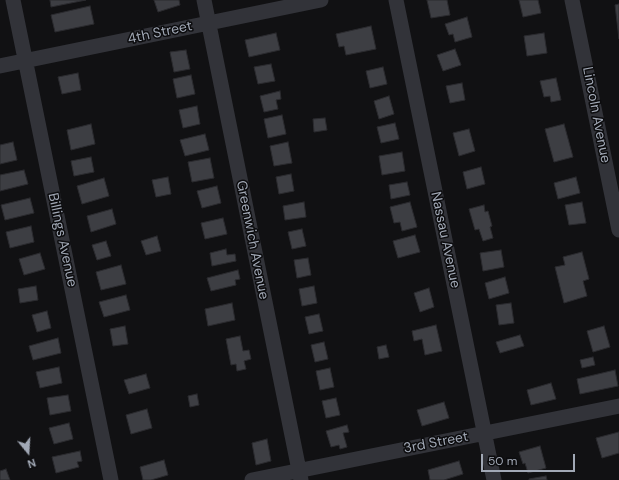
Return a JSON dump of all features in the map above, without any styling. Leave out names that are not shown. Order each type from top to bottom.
[{"type":"street","name":"Billings Avenue","points":[[13,0],[111,480]]},
{"type":"street","name":"Greenwich Avenue","points":[[204,0],[300,475]]},
{"type":"street","name":"4th Street","points":[[0,66],[321,0]]},
{"type":"street","name":"Nassau Avenue","points":[[396,0],[494,480]]},
{"type":"street","name":"Lincoln Avenue","points":[[572,0],[619,230]]},
{"type":"street","name":"3rd Street","points":[[252,480],[300,475],[485,433],[619,406]]},
{"type":"building","points":[[50,0],[86,0],[51,7]]},
{"type":"building","points":[[154,0],[179,0],[180,5],[158,12]]},
{"type":"building","points":[[427,0],[447,0],[450,15],[431,18]]},
{"type":"building","points":[[519,0],[538,0],[541,13],[523,17]]},
{"type":"building","points":[[619,4],[619,39],[615,5]]},
{"type":"building","points":[[90,6],[94,24],[55,32],[51,15]]},
{"type":"building","points":[[467,17],[472,37],[455,42],[453,34],[449,35],[445,24]]},
{"type":"building","points":[[371,26],[376,49],[346,55],[344,46],[339,47],[336,34]]},
{"type":"building","points":[[276,33],[280,50],[249,57],[245,40]]},
{"type":"building","points":[[544,33],[547,53],[527,56],[524,36]]},
{"type":"building","points":[[455,49],[461,65],[443,71],[437,55]]},
{"type":"building","points":[[186,50],[190,69],[174,72],[170,52]]},
{"type":"building","points":[[271,64],[275,81],[258,84],[254,67]]},
{"type":"building","points":[[383,67],[387,84],[370,88],[366,71]]},
{"type":"building","points":[[78,73],[81,90],[62,94],[58,77]]},
{"type":"building","points":[[191,75],[195,94],[177,98],[173,79]]},
{"type":"building","points":[[556,78],[561,100],[551,102],[550,96],[544,97],[540,81]]},
{"type":"building","points":[[462,83],[465,100],[450,103],[446,86]]},
{"type":"building","points":[[280,91],[281,99],[276,100],[278,109],[264,112],[260,96]]},
{"type":"building","points":[[389,96],[394,114],[379,119],[374,101]]},
{"type":"building","points":[[197,106],[200,124],[183,128],[179,110]]},
{"type":"building","points":[[282,115],[286,134],[268,138],[264,119]]},
{"type":"building","points":[[325,118],[327,130],[314,132],[313,119]]},
{"type":"building","points":[[395,123],[399,139],[381,143],[377,127]]},
{"type":"building","points":[[91,124],[95,144],[71,150],[67,130]]},
{"type":"building","points":[[564,124],[573,157],[554,162],[545,129]]},
{"type":"building","points":[[469,129],[475,151],[459,156],[453,133]]},
{"type":"building","points":[[205,134],[209,150],[185,156],[180,140]]},
{"type":"building","points":[[13,142],[17,160],[0,164],[0,145]]},
{"type":"building","points":[[288,142],[292,163],[274,166],[270,146]]},
{"type":"building","points":[[402,152],[405,171],[382,175],[379,156]]},
{"type":"building","points":[[91,157],[94,172],[74,176],[71,161]]},
{"type":"building","points":[[210,158],[214,178],[192,182],[188,162]]},
{"type":"building","points":[[481,167],[485,184],[467,189],[463,172]]},
{"type":"building","points":[[24,170],[28,184],[0,191],[0,175]]},
{"type":"building","points":[[291,174],[294,191],[279,194],[276,177]]},
{"type":"building","points":[[168,177],[171,194],[156,197],[152,180]]},
{"type":"building","points":[[576,177],[580,193],[558,199],[554,183]]},
{"type":"building","points":[[104,178],[109,196],[82,204],[77,186]]},
{"type":"building","points":[[407,182],[410,195],[391,199],[389,185]]},
{"type":"building","points":[[217,186],[221,203],[202,208],[197,191]]},
{"type":"building","points":[[30,198],[34,213],[5,220],[1,205]]},
{"type":"building","points":[[304,202],[306,217],[285,220],[283,206]]},
{"type":"building","points":[[410,202],[417,227],[402,231],[400,222],[394,223],[390,207]]},
{"type":"building","points":[[582,202],[586,223],[569,225],[565,205]]},
{"type":"building","points":[[484,205],[485,212],[488,211],[492,226],[490,227],[493,238],[483,241],[479,229],[475,230],[469,209]]},
{"type":"building","points":[[112,209],[116,224],[91,232],[87,216]]},
{"type":"building","points":[[223,218],[227,234],[205,239],[201,223]]},
{"type":"building","points":[[31,226],[34,242],[10,248],[6,232]]},
{"type":"building","points":[[302,229],[306,246],[292,249],[288,232]]},
{"type":"building","points":[[415,235],[420,252],[398,258],[393,241]]},
{"type":"building","points":[[157,236],[161,251],[146,255],[141,241]]},
{"type":"building","points":[[106,241],[111,256],[97,260],[92,245]]},
{"type":"building","points":[[226,249],[227,255],[235,254],[236,261],[212,266],[210,253]]},
{"type":"building","points":[[501,250],[504,267],[483,271],[480,253]]},
{"type":"building","points":[[582,252],[589,279],[583,281],[587,296],[564,303],[555,267],[565,265],[563,257]]},
{"type":"building","points":[[40,253],[45,269],[24,275],[19,259]]},
{"type":"building","points":[[308,258],[311,275],[297,278],[294,260]]},
{"type":"building","points":[[121,265],[126,284],[101,290],[96,272]]},
{"type":"building","points":[[238,270],[240,279],[235,280],[236,285],[211,291],[207,278]]},
{"type":"building","points":[[505,277],[509,293],[489,299],[485,283]]},
{"type":"building","points":[[36,286],[38,300],[20,303],[18,289]]},
{"type":"building","points":[[314,286],[317,303],[302,306],[299,289]]},
{"type":"building","points":[[429,288],[434,307],[420,312],[414,293]]},
{"type":"building","points":[[126,295],[130,310],[104,317],[99,302]]},
{"type":"building","points":[[232,303],[235,320],[208,326],[205,309]]},
{"type":"building","points":[[511,303],[514,323],[499,325],[496,305]]},
{"type":"building","points":[[47,311],[51,328],[37,332],[32,315]]},
{"type":"building","points":[[319,314],[323,331],[309,334],[305,317]]},
{"type":"building","points":[[436,325],[442,351],[425,355],[422,339],[414,341],[412,331]]},
{"type":"building","points":[[125,326],[128,344],[113,346],[110,329]]},
{"type":"building","points":[[604,326],[610,347],[593,352],[587,331]]},
{"type":"building","points":[[520,335],[524,346],[500,353],[496,342]]},
{"type":"building","points":[[240,336],[243,351],[249,350],[251,359],[244,361],[246,369],[237,371],[236,364],[231,365],[226,339]]},
{"type":"building","points":[[58,338],[61,353],[33,360],[29,346]]},
{"type":"building","points":[[324,342],[328,359],[315,362],[311,345]]},
{"type":"building","points":[[386,345],[389,357],[379,359],[377,347]]},
{"type":"building","points":[[593,357],[595,365],[582,368],[580,360]]},
{"type":"building","points":[[59,367],[62,383],[40,388],[36,372]]},
{"type":"building","points":[[330,368],[334,387],[320,390],[316,371]]},
{"type":"building","points":[[615,370],[618,386],[580,394],[577,379]]},
{"type":"building","points":[[146,374],[150,388],[129,394],[124,380]]},
{"type":"building","points":[[551,383],[556,399],[531,405],[527,390]]},
{"type":"building","points":[[197,394],[199,405],[190,407],[188,396]]},
{"type":"building","points":[[68,395],[71,411],[50,415],[47,398]]},
{"type":"building","points":[[336,398],[340,415],[326,418],[322,401]]},
{"type":"building","points":[[444,402],[449,418],[422,426],[417,410]]},
{"type":"building","points":[[147,409],[152,428],[131,434],[126,415]]},
{"type":"building","points":[[69,423],[73,439],[54,444],[49,428]]},
{"type":"building","points":[[347,425],[349,432],[343,433],[347,447],[340,449],[339,445],[331,447],[326,431]]},
{"type":"building","points":[[619,432],[619,453],[602,458],[596,438]]},
{"type":"building","points":[[267,439],[271,461],[256,465],[252,443]]},
{"type":"building","points":[[540,446],[546,468],[528,473],[519,452]]},
{"type":"building","points":[[80,451],[82,461],[77,462],[79,467],[56,473],[52,457]]},
{"type":"building","points":[[164,460],[168,475],[151,480],[143,480],[140,467]]},
{"type":"building","points":[[459,461],[463,474],[444,480],[430,480],[428,470]]},
{"type":"building","points":[[6,469],[10,480],[0,480],[0,471]]},
{"type":"building","points":[[546,476],[547,480],[529,480],[529,479]]}]
